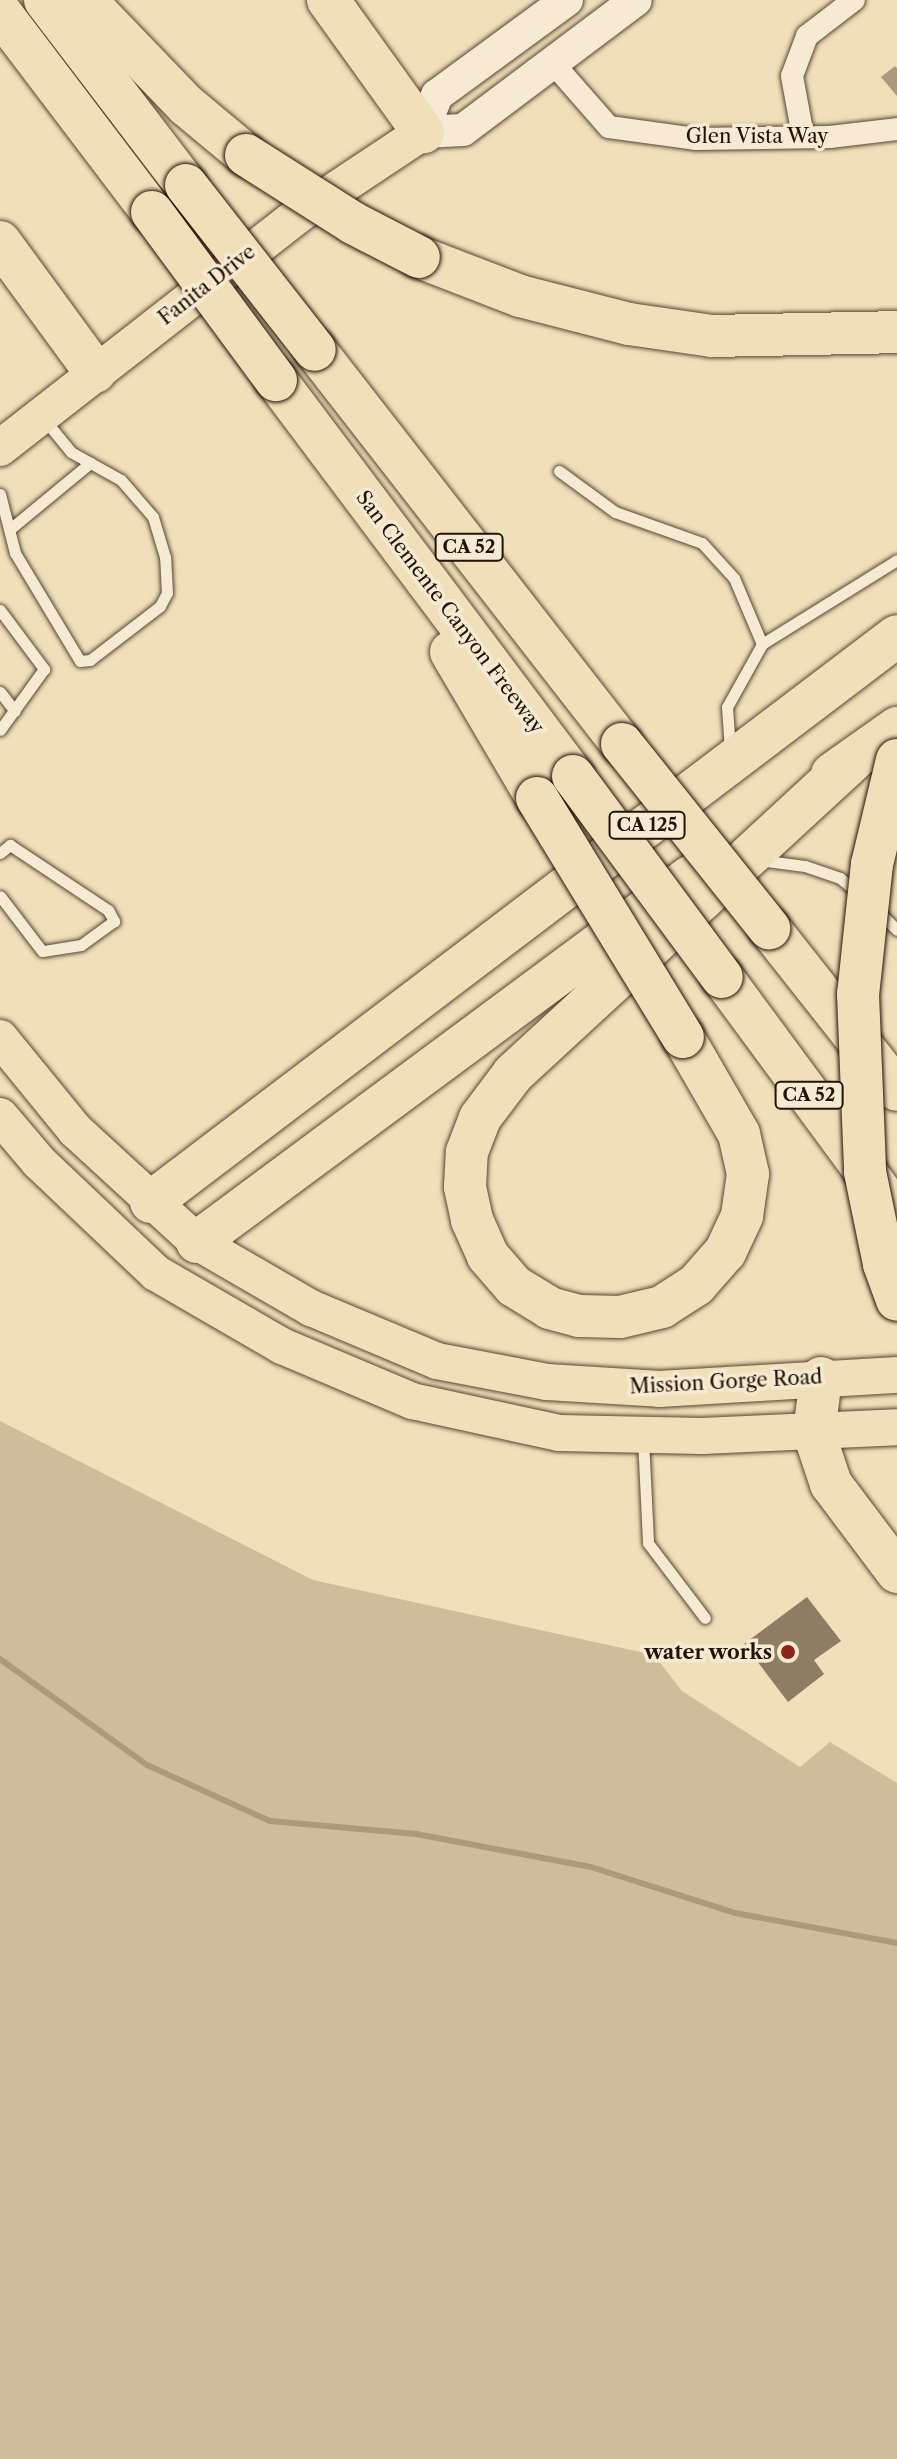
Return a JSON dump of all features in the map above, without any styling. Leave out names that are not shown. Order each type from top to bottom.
[{"type":"highway","name":"CA 52","points":[[45,0],[622,744],[897,1090]]},
{"type":"highway","points":[[85,0],[186,105],[246,155],[353,223],[419,257],[520,296],[629,324],[712,336],[897,332]]},
{"type":"highway","points":[[328,0],[423,132]]},
{"type":"highway","name":"San Clemente Canyon Freeway","points":[[0,12],[897,1214]]},
{"type":"highway","points":[[0,242],[95,372]]},
{"type":"highway","points":[[335,459],[537,798],[683,1037],[739,1134],[748,1174],[742,1216],[725,1252],[696,1285],[662,1307],[620,1317],[579,1316],[550,1308],[514,1286],[488,1256],[472,1220],[465,1187],[467,1152],[480,1118],[513,1074],[747,858],[856,757]]},
{"type":"highway","name":"CA 125","points":[[151,1202],[897,636]]},
{"type":"highway","points":[[197,1242],[441,1057],[897,728]]},
{"type":"highway","points":[[897,760],[872,864],[858,994],[865,1172],[884,1264],[897,1300]]},
{"type":"highway","points":[[821,1378],[814,1433],[831,1484],[897,1572]]},
{"type":"main road","points":[[567,0],[437,95],[423,132],[463,130],[636,0]]},
{"type":"main road","name":"Fanita Drive","points":[[0,448],[295,217],[423,132]]},
{"type":"main road","name":"Mission Gorge Road","points":[[0,1038],[75,1130],[197,1242],[311,1308],[437,1361],[547,1382],[660,1389],[897,1375]]},
{"type":"main road","points":[[0,1116],[111,1234],[156,1273],[282,1346],[412,1401],[559,1433],[814,1433],[897,1427]]},
{"type":"main road","name":"CA 125","points":[[111,1234],[151,1202]]},
{"type":"main road","points":[[156,1273],[197,1242]]},
{"type":"street","points":[[803,136],[792,76],[807,36],[854,0]]},
{"type":"street","name":"Glen Vista Way","points":[[552,62],[609,127],[695,139],[897,129]]},
{"type":"lane","points":[[0,494],[15,553],[80,661],[90,660],[148,619],[167,593],[165,557],[153,517],[121,480],[71,452],[41,416]]},
{"type":"lane","points":[[10,529],[90,463]]},
{"type":"lane","points":[[559,471],[615,512],[702,543],[734,578],[762,644]]},
{"type":"lane","points":[[731,761],[727,707],[762,644],[897,560]]},
{"type":"lane","points":[[0,610],[44,669],[0,730]]},
{"type":"lane","points":[[0,692],[15,711]]},
{"type":"lane","points":[[0,853],[10,845],[108,910],[114,921],[81,945],[42,951],[0,896]]},
{"type":"lane","points":[[747,858],[805,866],[840,878],[897,930]]},
{"type":"lane","points":[[643,1435],[648,1543],[705,1618]]},
{"type":"shaded area","points":[[895,66],[897,68],[897,96],[881,77]]},
{"type":"shaded area","points":[[0,1421],[313,1580],[654,1655],[682,1691],[800,1767],[830,1742],[897,1783],[897,2459],[0,2459]]},
{"type":"building","name":"water works","points":[[807,1597],[841,1641],[814,1660],[824,1674],[788,1702],[744,1644]]},
{"type":"waterway","points":[[0,1659],[147,1765],[270,1821],[416,1834],[591,1867],[735,1913],[897,1943]]},
{"type":"place","name":"water works","points":[[788,1652]]}]
